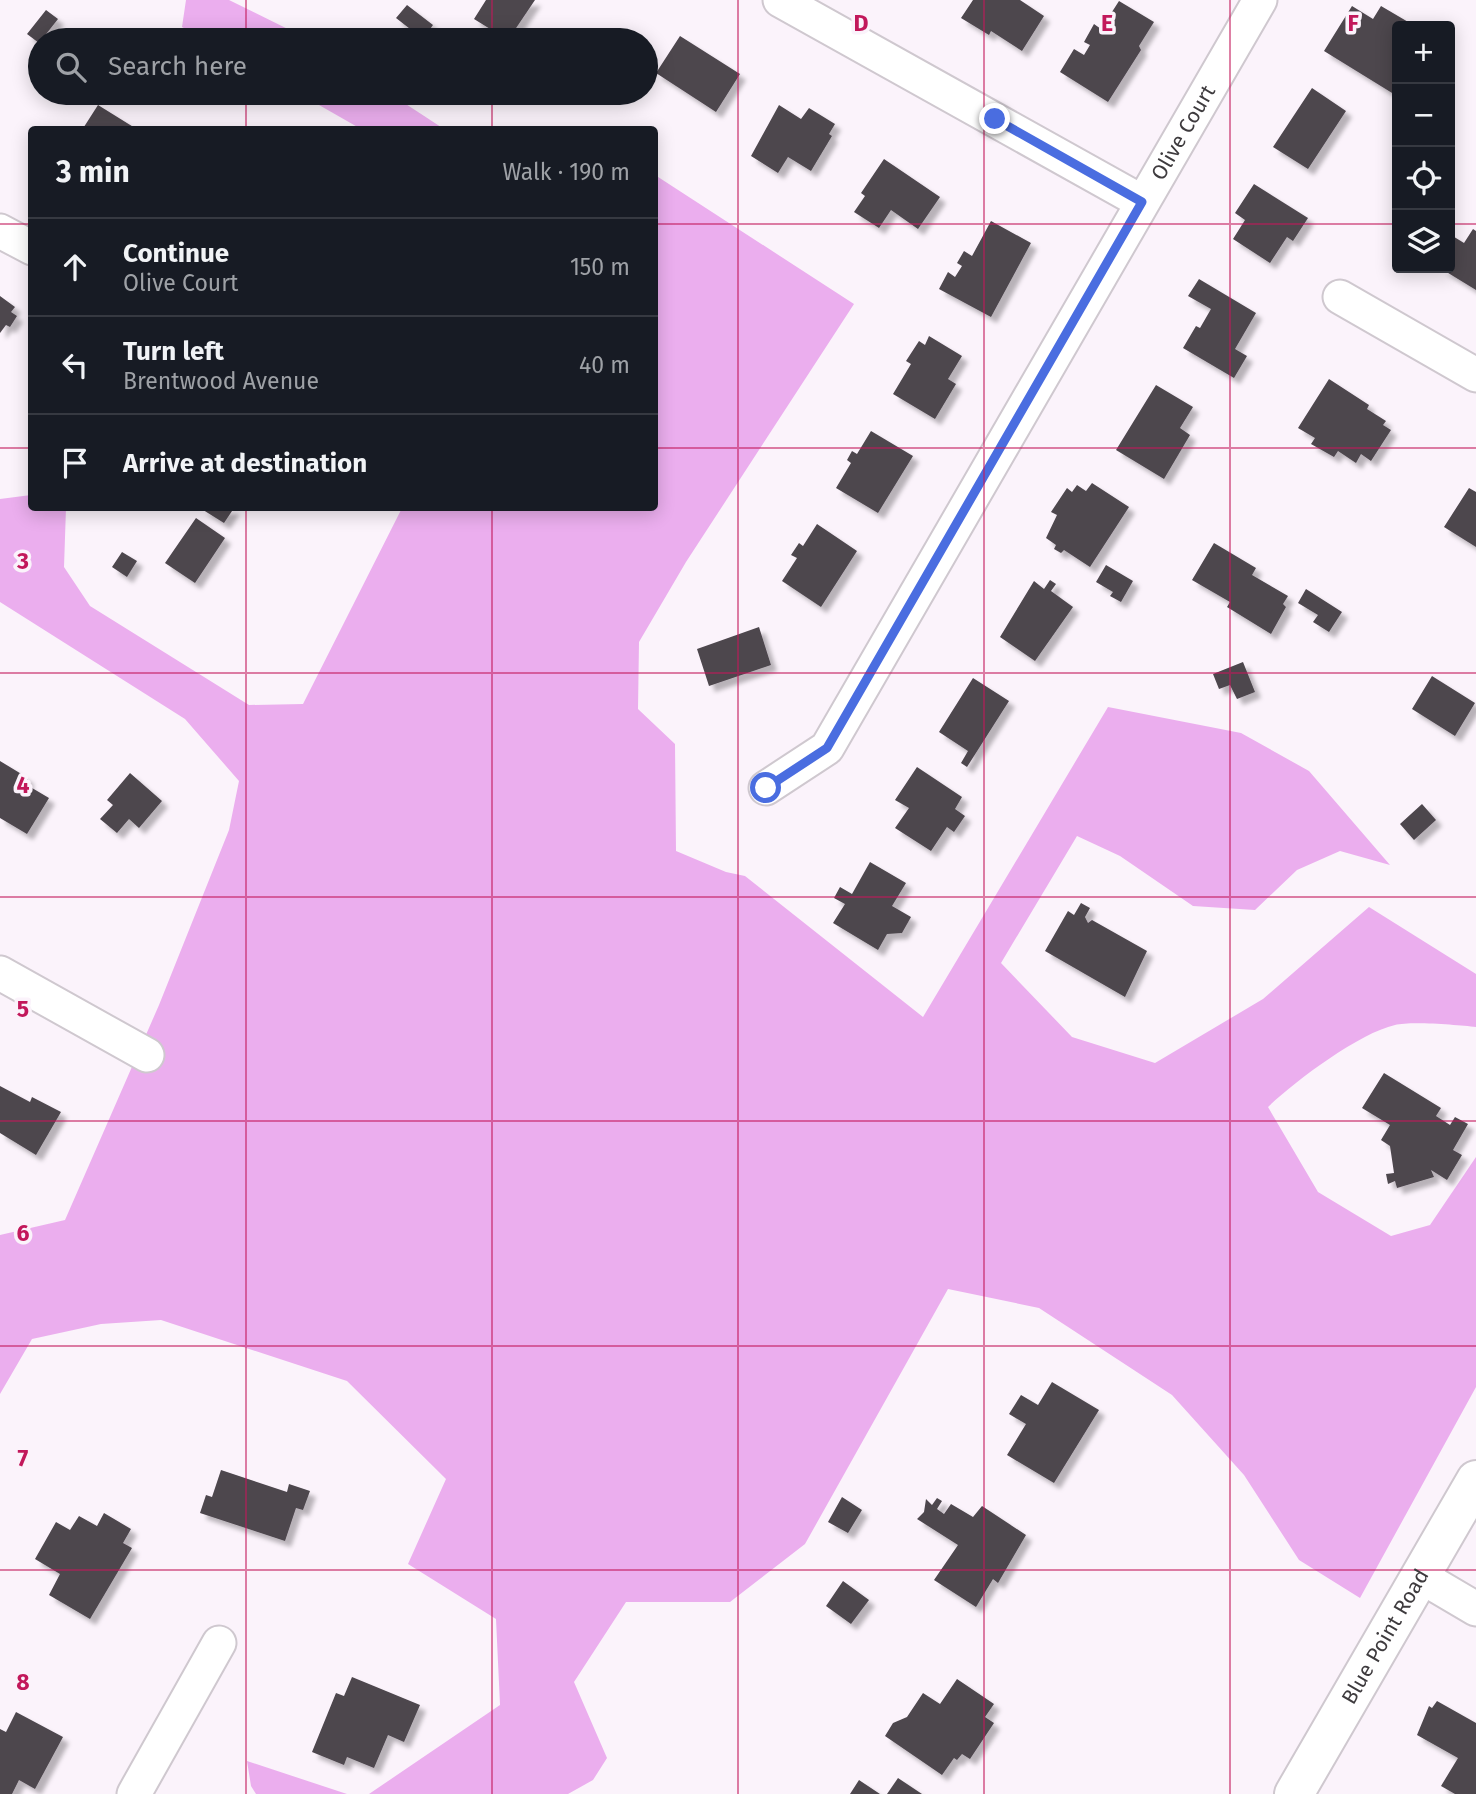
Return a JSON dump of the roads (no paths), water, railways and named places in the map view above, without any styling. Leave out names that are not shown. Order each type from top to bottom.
[{"type":"street","points":[[780,0],[1142,202]]},
{"type":"street","name":"Olive Court","points":[[766,788],[827,748],[1260,0]]},
{"type":"street","points":[[0,231],[28,246]]},
{"type":"street","points":[[1340,297],[1476,375]]},
{"type":"street","points":[[0,974],[147,1055]]},
{"type":"street","name":"Blue Point Road","points":[[1294,1794],[1476,1480]]},
{"type":"street","points":[[1420,1576],[1476,1609]]},
{"type":"street","points":[[134,1794],[219,1643]]}]
